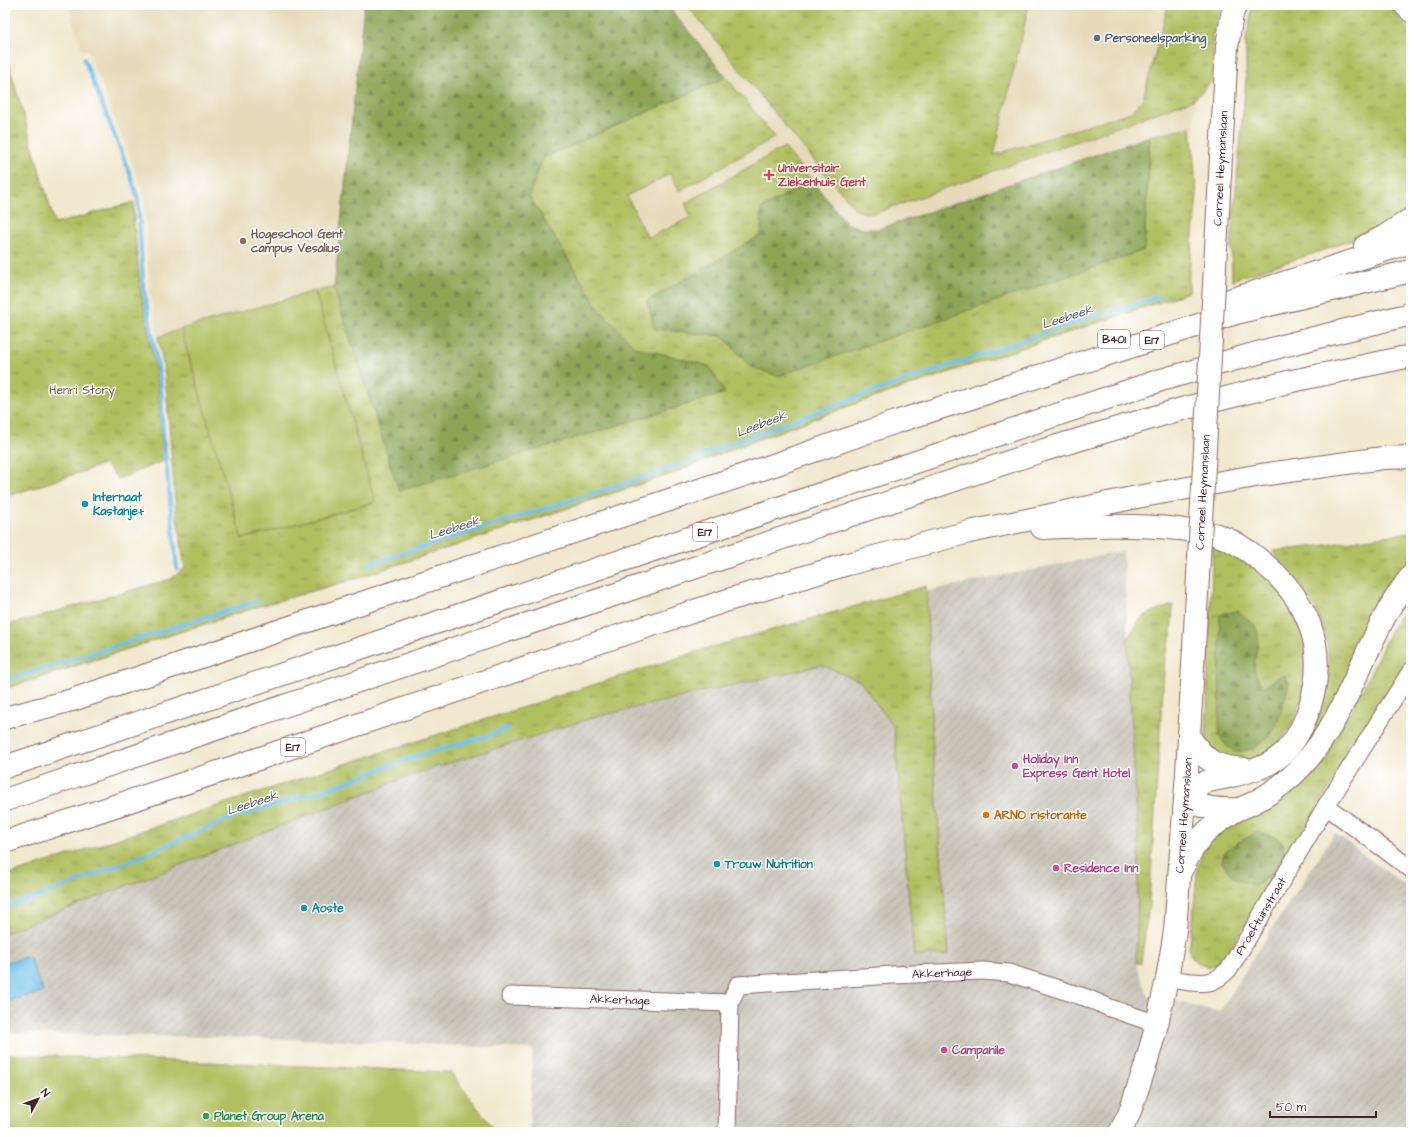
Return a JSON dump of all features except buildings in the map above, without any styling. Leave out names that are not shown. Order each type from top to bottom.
[{"type":"main road","name":"Corneel Heymanslaan","points":[[1120,1132],[1129,1114],[1146,1064],[1157,1024],[1167,979],[1175,931],[1189,736],[1227,47],[1232,14],[1236,5]]},
{"type":"main road","points":[[1405,5],[1411,11]]},
{"type":"main road","points":[[1244,296],[1361,248],[1385,236],[1411,219]]},
{"type":"main road","name":"B401","points":[[896,422],[986,386],[1151,326],[1411,242]]},
{"type":"main road","name":"E17","points":[[5,718],[72,700],[760,470],[896,422],[1236,313],[1411,271]]},
{"type":"main road","name":"E17","points":[[5,767],[1154,383],[1286,345],[1411,314]]},
{"type":"main road","name":"E17","points":[[5,800],[1044,450],[1186,408],[1292,381],[1411,356]]},
{"type":"main road","points":[[1383,458],[1411,450]]},
{"type":"main road","name":"E17","points":[[5,842],[250,761],[579,649],[848,564],[969,532],[1160,493],[1261,475],[1383,458],[1411,457]]},
{"type":"main road","points":[[969,532],[1072,526],[1161,527],[1194,531],[1218,536],[1234,543],[1252,554],[1273,571],[1302,607],[1311,626],[1316,647],[1317,671],[1314,692],[1300,731],[1290,746],[1279,757],[1256,770],[1206,782],[1196,788],[1185,800],[1202,807],[1218,810],[1239,809]]},
{"type":"main road","points":[[1180,872],[1201,837],[1212,827],[1239,809],[1270,793],[1301,767],[1314,751],[1336,716],[1386,614],[1401,588],[1411,576]]},
{"type":"main road","name":"E17","points":[[5,730],[72,700]]},
{"type":"main road","points":[[1189,736],[1207,759],[1217,765],[1228,768],[1256,770]]},
{"type":"street","name":"Proeftuinstraat","points":[[1167,979],[1212,982],[1222,976],[1230,968],[1326,806],[1411,671]]},
{"type":"street","points":[[1326,806],[1411,869]]},
{"type":"street","name":"Akkerhage","points":[[727,1132],[730,1003],[738,985],[982,971],[1009,973],[1087,998],[1110,1008],[1157,1024]]},
{"type":"street","name":"Akkerhage","points":[[510,996],[730,1003]]},
{"type":"shaded area","name":"Universitair Ziekenhuis Gent","points":[[67,5],[1199,5],[1189,274],[778,376],[399,491],[404,506],[176,511],[165,375],[151,299],[144,195],[88,50],[82,49]]},
{"type":"shaded area","points":[[1123,551],[1139,855],[1136,963],[1147,995],[1220,1012],[1258,950],[1335,833],[1411,890],[1411,1132],[529,1132],[533,1049],[305,1039],[5,1033],[5,933],[412,775],[595,717],[728,688],[889,599]]},
{"type":"green space","points":[[364,5],[667,5],[726,77],[543,158],[529,196],[598,308],[635,347],[709,366],[725,393],[399,491],[334,288]]},
{"type":"green space","points":[[687,5],[1029,5],[994,155],[1131,112],[1143,99],[1168,5],[1222,5],[1212,35],[1214,79],[1195,99],[876,213],[865,213],[856,210]]},
{"type":"green space","points":[[1253,5],[1388,5],[1411,31],[1411,208],[1385,227],[1324,250],[1232,280],[1231,243],[1246,78],[1246,40]]},
{"type":"green space","name":"Henri Story","points":[[5,51],[55,224],[134,202],[134,221],[140,286],[158,383],[163,461],[118,479],[105,464],[5,497]]},
{"type":"green space","points":[[726,77],[775,137],[679,191],[670,174],[627,196],[648,238],[691,217],[685,203],[784,147],[812,181],[762,208],[762,235],[647,301],[655,329],[723,336],[751,367],[1144,250],[1150,136],[1191,128],[1197,195],[1189,274],[1189,292],[849,406],[743,445],[671,474],[358,578],[260,606],[5,689],[5,626],[171,579],[185,568],[176,511],[165,375],[158,337],[181,329],[242,539],[375,502],[315,291],[334,288],[399,491],[709,366],[635,347],[598,308],[529,196],[543,158]]},
{"type":"green space","points":[[1150,136],[1144,250],[778,376],[751,367],[723,336],[655,329],[647,301],[761,235],[762,208],[812,181],[846,223],[862,229],[879,229]]},
{"type":"green space","points":[[315,291],[375,502],[242,539],[181,329]]},
{"type":"green space","points":[[1411,532],[1411,563],[1395,584],[1328,718],[1298,762],[1264,786],[1261,779],[1280,769],[1295,754],[1308,737],[1318,718],[1325,696],[1328,675],[1328,653],[1317,612],[1305,593],[1279,561],[1273,551],[1320,546]]},
{"type":"green space","points":[[1213,541],[1233,551],[1277,589],[1296,618],[1302,632],[1306,654],[1306,670],[1300,704],[1285,735],[1275,747],[1255,758],[1247,760],[1238,759],[1229,757],[1208,746],[1206,735]],"holes":[[[1237,611],[1253,624],[1252,648],[1254,665],[1259,680],[1263,686],[1272,684],[1277,678],[1225,744]]]},
{"type":"green space","points":[[926,586],[933,754],[949,955],[914,956],[894,728],[860,681],[821,665],[595,717],[412,775],[5,933],[5,876],[314,774],[712,647]]},
{"type":"green space","points":[[1411,599],[1411,656],[1225,958],[1212,966],[1208,967],[1201,965],[1191,957],[1189,948],[1197,870],[1201,857],[1207,846],[1219,834],[1273,805],[1299,784],[1319,763],[1364,687],[1390,632]]},
{"type":"green space","points":[[1173,605],[1171,637],[1165,656],[1149,904],[1141,963],[1136,963],[1139,855],[1127,639],[1142,617]]},
{"type":"green space","points":[[1237,611],[1250,621],[1257,630],[1258,641],[1254,667],[1258,680],[1263,686],[1284,675],[1289,683],[1278,721],[1268,737],[1254,749],[1235,752],[1225,744],[1219,736],[1220,615]]},
{"type":"green space","points":[[1258,832],[1276,837],[1283,843],[1285,859],[1277,872],[1257,885],[1236,879],[1229,873],[1222,862],[1224,853],[1239,842]]},
{"type":"green space","points":[[5,1054],[450,1072],[496,1132],[5,1132]]},
{"type":"water","points":[[29,956],[43,992],[5,1002],[5,963]]},
{"type":"waterway","points":[[84,59],[130,174],[138,199],[143,285],[161,383],[163,431],[177,569]]},
{"type":"waterway","name":"Leebeek","points":[[369,564],[649,476],[850,400],[1075,323],[1159,297]]},
{"type":"waterway","name":"Leebeek","points":[[5,681],[258,601]]},
{"type":"waterway","name":"Leebeek","points":[[5,907],[40,896],[140,857],[229,819],[328,789],[423,754],[489,736],[508,728]]},
{"type":"place","name":"Personeelsparking","points":[[1097,38]]},
{"type":"place","name":"Universitair Ziekenhuis Gent","points":[[769,175]]},
{"type":"place","name":"Hogeschool Gent campus Vesalius","points":[[243,241]]},
{"type":"place","name":"Internaat Kastanje+","points":[[85,504]]},
{"type":"place","name":"Holiday Inn Express Gent Hotel","points":[[1015,766]]},
{"type":"place","name":"ARNO ristorante","points":[[986,815]]},
{"type":"place","name":"Trouw Nutrition","points":[[717,864]]},
{"type":"place","name":"Residence Inn","points":[[1056,868]]},
{"type":"place","name":"Aoste","points":[[304,908]]},
{"type":"place","name":"Campanile","points":[[944,1050]]},
{"type":"place","name":"Planet Group Arena","points":[[206,1116]]}]
